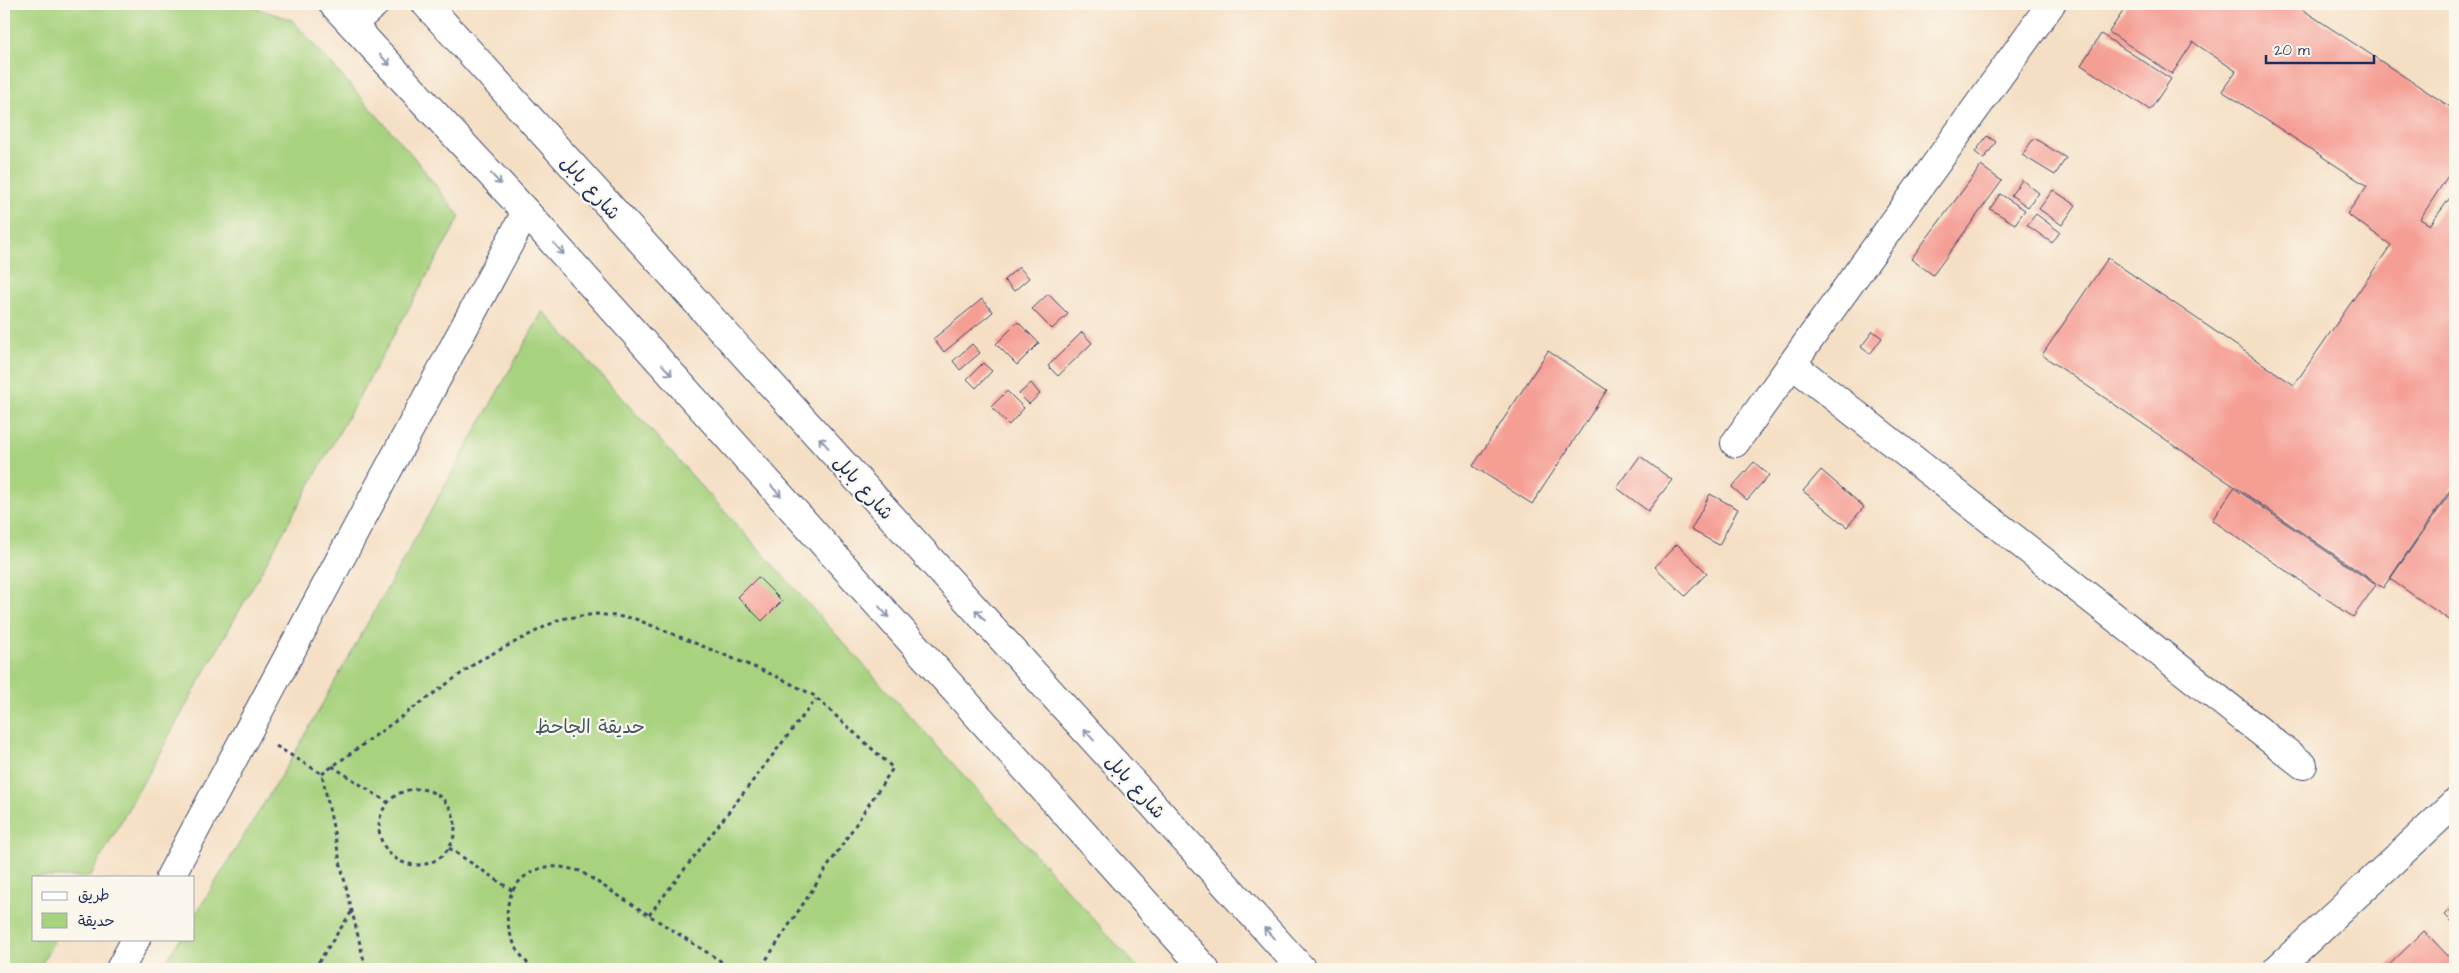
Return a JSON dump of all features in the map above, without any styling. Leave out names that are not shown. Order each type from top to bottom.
[{"type":"street","points":[[333,4],[526,212],[1205,969]]},
{"type":"street","points":[[352,24],[375,4]]},
{"type":"street","name":"شارع بابل","points":[[426,4],[1302,969]]},
{"type":"street","points":[[1735,443],[2051,4]]},
{"type":"street","points":[[171,876],[526,212]]},
{"type":"street","points":[[1792,364],[2303,765]]},
{"type":"street","points":[[2277,969],[2455,803]]},
{"type":"street","points":[[120,969],[135,940]]},
{"type":"path","points":[[322,774],[480,660],[560,619],[596,614],[633,618],[776,676],[816,699],[893,768],[760,969]]},
{"type":"path","points":[[649,915],[816,699]]},
{"type":"path","points":[[249,730],[322,774],[366,969]]},
{"type":"path","points":[[332,766],[387,802]]},
{"type":"path","points":[[410,789],[423,789],[435,792],[446,801],[454,818],[454,837],[449,848],[440,858],[423,864],[404,863],[393,857],[385,848],[380,837],[378,825],[381,812],[387,802],[397,794],[410,789]]},
{"type":"path","points":[[449,848],[514,892]]},
{"type":"path","points":[[534,969],[518,955],[511,941],[508,899],[520,880],[539,869],[561,866],[580,871],[733,969]]},
{"type":"path","points":[[314,969],[352,911]]},
{"type":"green space","points":[[4,4],[243,4],[292,20],[412,155],[460,217],[91,876],[32,876],[32,940],[54,940],[39,969],[4,969]]},
{"type":"green space","name":"حديقة الجاحظ","points":[[543,311],[1139,969],[161,969],[179,940],[195,940],[195,915],[293,756]]},
{"type":"building","points":[[2128,4],[2294,4],[2455,110],[2455,165],[2420,219],[2430,225],[2455,191],[2455,483],[2383,588],[2042,355],[2108,258],[2294,385],[2391,245],[2347,214],[2367,186],[2222,91],[2236,71],[2193,42],[2172,74],[2109,32]]},
{"type":"building","points":[[2101,34],[2171,79],[2150,110],[2081,65]]},
{"type":"building","points":[[1987,136],[1996,142],[1984,159],[1975,152]]},
{"type":"building","points":[[2034,138],[2066,158],[2055,175],[2022,155]]},
{"type":"building","points":[[1981,166],[2002,181],[1933,275],[1911,259]]},
{"type":"building","points":[[2022,180],[2039,193],[2028,207],[2011,195]]},
{"type":"building","points":[[2053,190],[2076,205],[2062,225],[2039,209]]},
{"type":"building","points":[[2000,194],[2025,210],[2015,224],[1990,209]]},
{"type":"building","points":[[2036,214],[2060,232],[2052,243],[2027,225]]},
{"type":"building","points":[[1019,267],[1029,278],[1014,291],[1004,280]]},
{"type":"building","points":[[1048,294],[1068,314],[1052,329],[1032,309]]},
{"type":"building","points":[[982,299],[993,312],[944,352],[933,339]]},
{"type":"building","points":[[1018,322],[1039,343],[1017,365],[996,344]]},
{"type":"building","points":[[1873,331],[1882,338],[1870,354],[1861,347]]},
{"type":"building","points":[[1082,332],[1092,343],[1058,376],[1048,366]]},
{"type":"building","points":[[972,344],[980,353],[960,370],[953,361]]},
{"type":"building","points":[[1548,351],[1607,390],[1532,504],[1473,466]]},
{"type":"building","points":[[983,363],[992,371],[976,388],[967,379]]},
{"type":"building","points":[[1031,383],[1040,394],[1029,404],[1019,394]]},
{"type":"building","points":[[1007,391],[1024,408],[1009,425],[991,407]]},
{"type":"building","points":[[1640,456],[1672,480],[1648,511],[1617,488]]},
{"type":"building","points":[[1754,462],[1769,475],[1747,500],[1732,487]]},
{"type":"building","points":[[1821,470],[1864,507],[1847,527],[1803,491]]},
{"type":"building","points":[[2455,486],[2455,624],[2390,579]]},
{"type":"building","points":[[2234,488],[2376,585],[2353,617],[2212,520]]},
{"type":"building","points":[[1710,494],[1738,509],[1719,545],[1691,530]]},
{"type":"building","points":[[1677,544],[1707,573],[1685,596],[1655,567]]},
{"type":"building","points":[[758,577],[782,601],[762,621],[738,597]]},
{"type":"building","points":[[2455,905],[2455,925],[2445,915]]},
{"type":"building","points":[[2424,931],[2455,963],[2455,969],[2385,969]]}]
